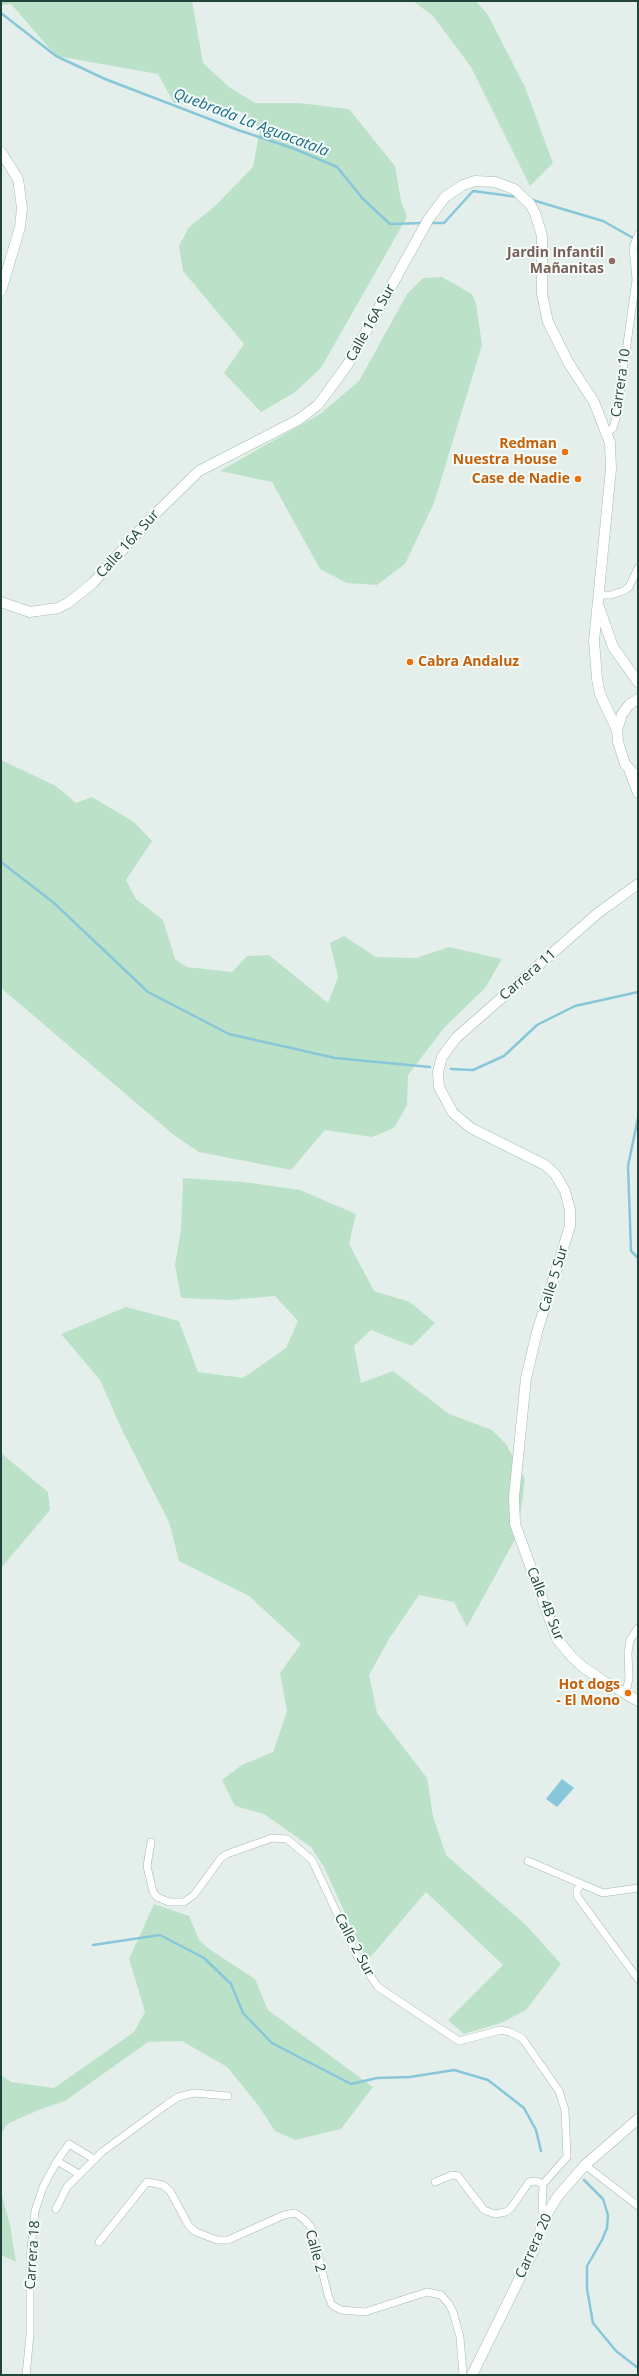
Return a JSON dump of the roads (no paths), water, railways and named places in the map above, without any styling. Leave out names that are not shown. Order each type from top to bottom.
[{"type":"main road","points":[[1,152],[18,179],[22,208],[20,227],[1,291]]},
{"type":"main road","name":"Calle 16A Sur","points":[[1,602],[30,612],[58,608],[68,603],[93,582],[148,521],[199,471],[298,420],[318,405],[348,364],[428,220],[445,197],[463,185],[485,181],[507,185],[514,189],[530,204],[542,236],[542,294],[548,322],[568,362],[594,402],[607,433]]},
{"type":"main road","name":"Carrera 10","points":[[607,433],[610,468],[594,641],[596,679],[605,707],[617,730]]},
{"type":"main road","name":"Carrera 10","points":[[598,598],[613,647],[638,682]]},
{"type":"main road","points":[[638,699],[629,705],[622,714],[617,730],[620,749],[638,793]]},
{"type":"main road","points":[[629,770],[638,778]]},
{"type":"main road","name":"Carrera 11","points":[[438,1079],[442,1057],[456,1038],[598,913],[638,884]]},
{"type":"main road","name":"Calle 5 Sur","points":[[438,1079],[439,1087],[447,1105],[460,1121],[486,1136],[534,1158],[555,1174],[565,1191],[570,1210],[568,1232],[537,1332],[526,1378],[514,1498],[515,1524],[520,1542]]},
{"type":"main road","name":"Calle 4B Sur","points":[[520,1542],[557,1640],[572,1657],[602,1680],[638,1701]]},
{"type":"main road","name":"Carrera 20","points":[[472,2375],[533,2251],[545,2217],[558,2196],[585,2165],[638,2119]]},
{"type":"street","name":"Carrera 10","points":[[607,433],[613,428],[617,415],[636,280],[633,247],[637,235]]},
{"type":"street","points":[[598,598],[623,591],[628,586],[638,568]]},
{"type":"street","points":[[626,1693],[629,1678],[628,1653],[630,1640],[638,1628]]},
{"type":"street","name":"Calle 2 Sur","points":[[151,1842],[148,1866],[153,1892],[157,1897],[169,1902],[184,1902],[194,1895],[221,1858],[227,1854],[272,1838],[287,1839],[312,1860],[358,1958],[378,1987],[459,2041],[501,2030],[510,2032],[522,2038],[559,2091],[565,2110],[567,2157],[543,2184]]},
{"type":"street","points":[[528,1861],[603,1893],[610,1893],[623,1888],[638,1888]]},
{"type":"street","points":[[581,1884],[577,1890],[578,1896],[638,1979]]},
{"type":"street","points":[[56,2209],[67,2187],[94,2160],[178,2097],[194,2093],[228,2096]]},
{"type":"street","name":"Carrera 18","points":[[26,2375],[30,2335],[30,2258],[35,2211],[43,2187],[57,2161],[69,2144],[94,2160]]},
{"type":"street","points":[[57,2161],[79,2174]]},
{"type":"street","points":[[585,2165],[638,2206]]},
{"type":"street","points":[[435,2182],[452,2175],[458,2176],[484,2210],[494,2214],[506,2212],[511,2208],[529,2182],[536,2181],[543,2184],[542,2204],[545,2217]]},
{"type":"street","name":"Calle 2","points":[[99,2242],[147,2182],[162,2185],[170,2190],[189,2226],[196,2232],[217,2240],[228,2240],[284,2215],[295,2214],[305,2220],[312,2229],[325,2289],[332,2305],[341,2310],[365,2312],[427,2292],[441,2295],[449,2304],[453,2312],[460,2337],[464,2375]]},
{"type":"water","points":[[562,1779],[574,1788],[557,1807],[546,1799]]},
{"type":"waterway","name":"Quebrada La Aguacatala","points":[[1,13],[56,56],[105,79],[238,130],[295,149],[337,167],[363,199],[390,224],[424,223]]},
{"type":"waterway","name":"Quebrada La Aguacatala","points":[[429,223],[444,223],[473,191],[518,197]]},
{"type":"waterway","name":"Quebrada La Aguacatala","points":[[529,199],[603,221],[635,239]]},
{"type":"waterway","points":[[1,862],[54,903],[148,992],[229,1034],[335,1058],[430,1067]]},
{"type":"waterway","points":[[451,1069],[473,1070],[504,1056],[537,1025],[575,1006],[638,992]]},
{"type":"waterway","points":[[638,1118],[628,1166],[631,1251],[638,1258]]},
{"type":"waterway","points":[[93,1945],[160,1935],[204,1958],[231,1984],[243,2013],[272,2043],[351,2084],[377,2078],[410,2077],[454,2070],[488,2080],[524,2108],[536,2130],[541,2151]]},
{"type":"waterway","points":[[584,2180],[603,2199],[608,2215],[607,2228],[587,2266],[587,2289],[593,2323],[616,2351],[638,2368]]},
{"type":"place","name":"Jardin Infantil Mañanitas","points":[[612,261]]},
{"type":"place","name":"Redman Nuestra House","points":[[565,452]]},
{"type":"place","name":"Case de Nadie","points":[[578,479]]},
{"type":"place","name":"Cabra Andaluz","points":[[410,662]]},
{"type":"place","name":"Hot dogs - El Mono","points":[[628,1693]]}]
